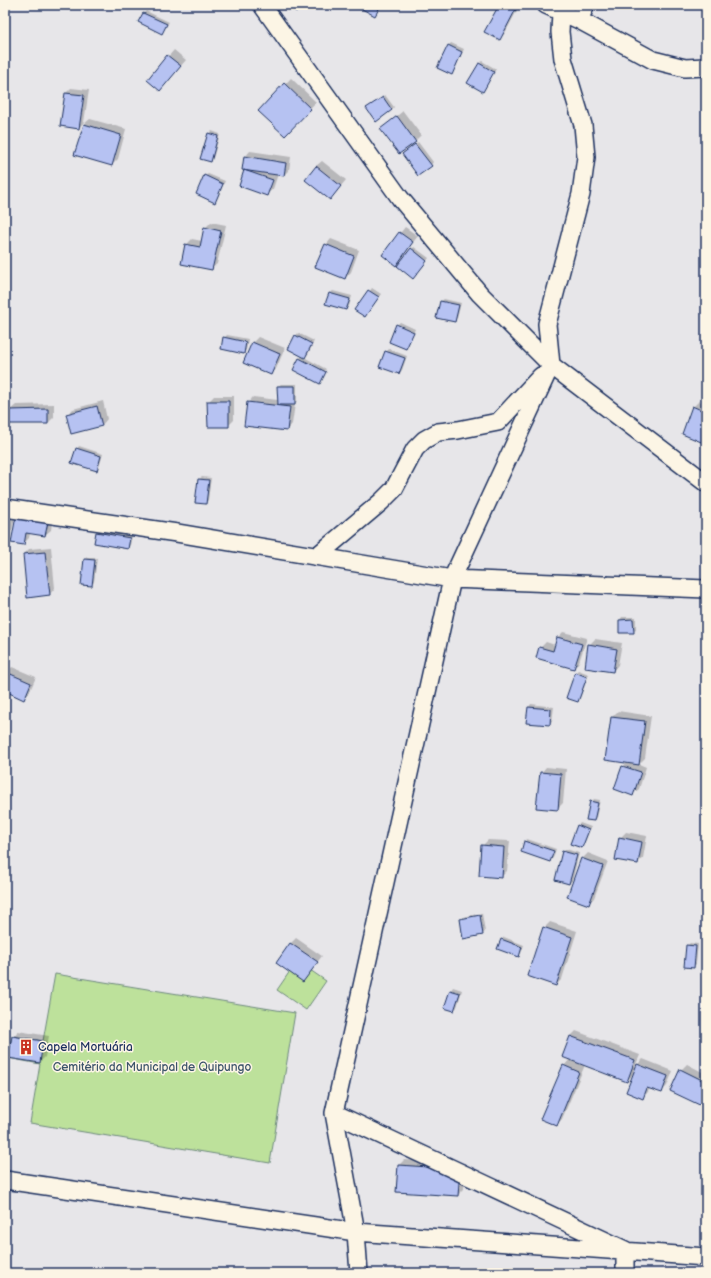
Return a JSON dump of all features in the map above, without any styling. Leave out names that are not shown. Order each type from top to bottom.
[{"type":"street","points":[[262,5],[400,198],[480,294],[551,365],[706,483]]},
{"type":"street","points":[[359,1273],[356,1232],[334,1113],[452,579],[551,365],[547,324],[581,194],[586,157],[583,125],[563,59],[560,32],[553,8],[580,10],[653,60],[685,68],[706,67]]},
{"type":"street","points":[[317,556],[381,502],[394,489],[415,449],[424,440],[438,432],[458,430],[498,422],[551,365]]},
{"type":"street","points":[[5,508],[169,532],[452,579],[706,589]]},
{"type":"street","points":[[334,1113],[626,1250]]},
{"type":"street","points":[[5,1180],[356,1232],[706,1256]]},
{"type":"street","points":[[625,1273],[626,1250]]},
{"type":"green space","points":[[297,961],[326,981],[306,1010],[277,990]]},
{"type":"green space","name":"Cemitério da Municipal de Quipungo","points":[[55,974],[295,1013],[270,1163],[30,1123],[40,1064],[8,1058],[12,1036],[43,1041]]},
{"type":"building","points":[[291,5],[305,5],[296,12]]},
{"type":"building","points":[[364,5],[381,5],[375,16],[362,9]]},
{"type":"building","points":[[499,5],[518,5],[500,40],[484,32]]},
{"type":"building","points":[[143,13],[167,24],[162,34],[138,22]]},
{"type":"building","points":[[448,45],[462,52],[452,75],[437,68]]},
{"type":"building","points":[[167,55],[181,66],[160,91],[147,80]]},
{"type":"building","points":[[479,63],[494,72],[483,92],[467,83]]},
{"type":"building","points":[[284,83],[311,109],[285,136],[258,111]]},
{"type":"building","points":[[65,93],[84,95],[79,129],[60,126]]},
{"type":"building","points":[[383,97],[392,110],[376,122],[366,108]]},
{"type":"building","points":[[397,116],[416,142],[399,154],[380,129]]},
{"type":"building","points":[[84,124],[121,135],[112,166],[74,155]]},
{"type":"building","points":[[208,133],[218,136],[211,162],[200,159]]},
{"type":"building","points":[[415,144],[432,166],[418,176],[402,154]]},
{"type":"building","points":[[244,156],[286,163],[284,176],[242,170]]},
{"type":"building","points":[[316,166],[341,186],[330,200],[305,180]]},
{"type":"building","points":[[244,170],[273,180],[267,196],[239,186]]},
{"type":"building","points":[[204,175],[223,184],[215,203],[196,194]]},
{"type":"building","points":[[204,227],[221,231],[212,270],[181,264],[185,244],[200,247]]},
{"type":"building","points":[[399,232],[413,242],[396,266],[382,255]]},
{"type":"building","points":[[325,244],[354,256],[345,279],[315,267]]},
{"type":"building","points":[[411,248],[427,261],[413,279],[397,266]]},
{"type":"building","points":[[368,290],[379,297],[365,317],[354,310]]},
{"type":"building","points":[[329,293],[350,299],[346,310],[325,304]]},
{"type":"building","points":[[440,301],[459,305],[455,322],[436,318]]},
{"type":"building","points":[[396,324],[414,332],[406,349],[389,342]]},
{"type":"building","points":[[295,335],[312,344],[305,358],[288,349]]},
{"type":"building","points":[[223,337],[246,342],[244,354],[221,349]]},
{"type":"building","points":[[252,342],[280,354],[271,375],[243,363]]},
{"type":"building","points":[[385,351],[405,358],[399,374],[379,367]]},
{"type":"building","points":[[299,358],[326,372],[320,384],[293,370]]},
{"type":"building","points":[[277,386],[295,386],[295,405],[278,405]]},
{"type":"building","points":[[207,401],[229,401],[229,427],[208,427]]},
{"type":"building","points":[[247,402],[290,407],[287,431],[244,426]]},
{"type":"building","points":[[97,406],[102,426],[71,434],[66,414]]},
{"type":"building","points":[[692,406],[706,412],[706,444],[682,434]]},
{"type":"building","points":[[48,409],[48,424],[9,424],[9,410]]},
{"type":"building","points":[[76,448],[101,456],[97,471],[71,463]]},
{"type":"building","points":[[198,479],[209,480],[206,504],[195,503]]},
{"type":"building","points":[[5,515],[10,516],[7,537],[5,536]]},
{"type":"building","points":[[16,516],[48,522],[45,536],[26,533],[24,545],[11,543]]},
{"type":"building","points":[[96,532],[130,538],[128,549],[94,543]]},
{"type":"building","points":[[45,552],[50,595],[27,598],[23,554]]},
{"type":"building","points":[[84,559],[95,560],[92,586],[81,585]]},
{"type":"building","points":[[633,619],[634,633],[619,633],[619,620]]},
{"type":"building","points":[[557,637],[582,644],[574,669],[536,658],[539,647],[553,651]]},
{"type":"building","points":[[588,644],[617,649],[613,672],[585,668]]},
{"type":"building","points":[[6,672],[31,683],[24,700],[5,691]]},
{"type":"building","points":[[575,672],[587,677],[578,702],[566,698]]},
{"type":"building","points":[[528,707],[551,709],[550,725],[526,723]]},
{"type":"building","points":[[611,717],[645,721],[639,765],[605,760]]},
{"type":"building","points":[[622,766],[641,772],[633,796],[614,789]]},
{"type":"building","points":[[540,772],[561,774],[558,810],[536,808]]},
{"type":"building","points":[[590,801],[598,803],[594,821],[586,820]]},
{"type":"building","points":[[577,825],[589,830],[582,848],[570,844]]},
{"type":"building","points":[[619,837],[642,842],[638,864],[615,860]]},
{"type":"building","points":[[524,841],[554,851],[550,862],[521,852]]},
{"type":"building","points":[[481,845],[504,847],[502,878],[479,876]]},
{"type":"building","points":[[562,851],[577,855],[569,884],[555,880]]},
{"type":"building","points":[[581,858],[603,866],[589,905],[567,897]]},
{"type":"building","points":[[480,915],[483,935],[463,939],[460,919]]},
{"type":"building","points":[[543,927],[572,937],[556,986],[527,976]]},
{"type":"building","points":[[501,939],[522,947],[519,957],[497,949]]},
{"type":"building","points":[[290,943],[318,962],[303,982],[276,963]]},
{"type":"building","points":[[686,945],[696,946],[694,968],[684,967]]},
{"type":"building","points":[[450,990],[460,993],[454,1011],[444,1008]]},
{"type":"building","name":"Capela Mortuária","points":[[12,1036],[43,1041],[40,1063],[8,1058]]},
{"type":"building","points":[[570,1036],[635,1060],[627,1082],[562,1057]]},
{"type":"building","points":[[637,1064],[668,1076],[662,1093],[647,1088],[643,1099],[626,1092]]},
{"type":"building","points":[[563,1065],[579,1072],[557,1126],[540,1119]]},
{"type":"building","points":[[680,1069],[706,1082],[706,1108],[670,1091]]},
{"type":"building","points":[[398,1165],[460,1169],[458,1196],[396,1192]]},
{"type":"place","name":"Capela Mortuária","points":[[26,1047]]}]
